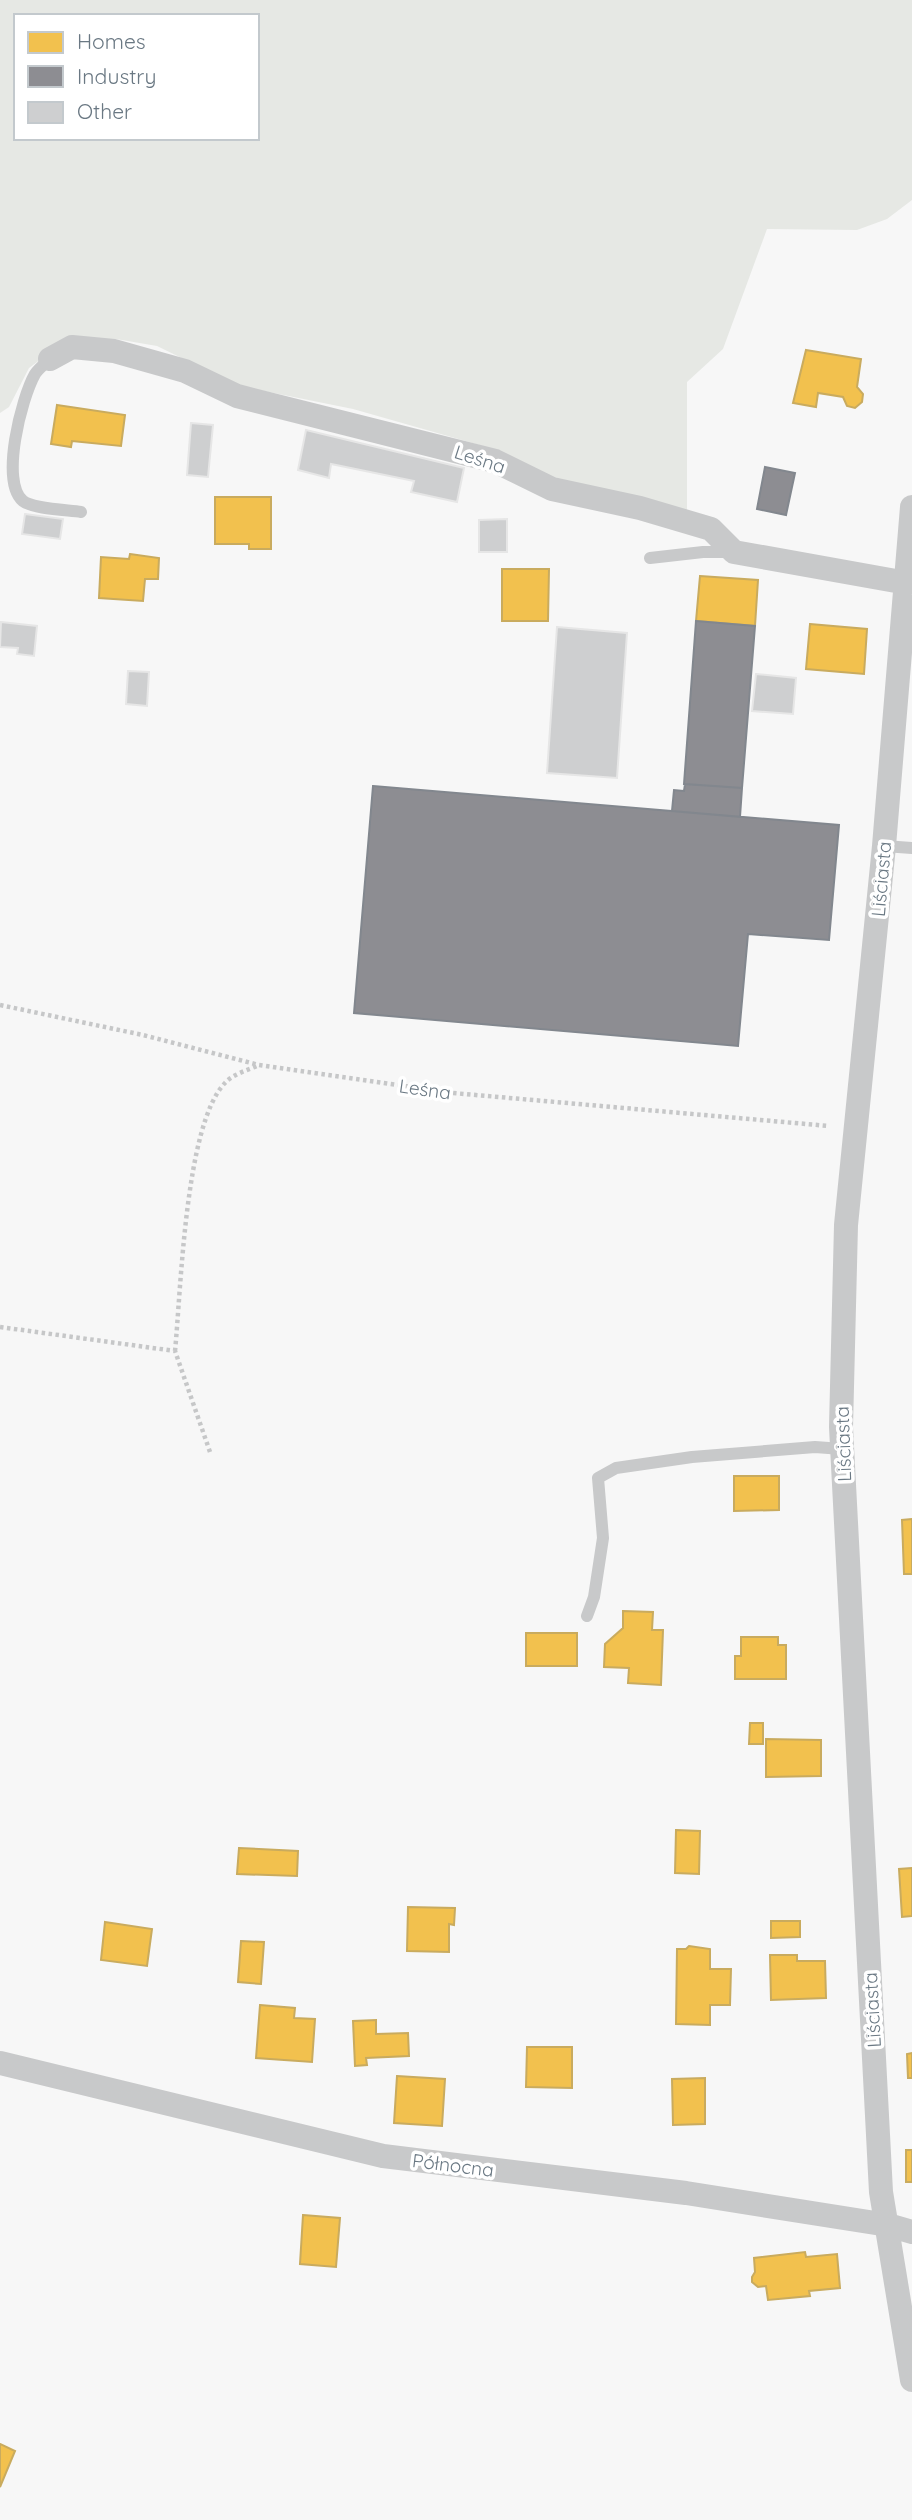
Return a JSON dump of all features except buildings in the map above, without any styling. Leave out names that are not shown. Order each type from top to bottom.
[{"type":"street","name":"Leśna","points":[[50,359],[72,347],[114,351],[185,371],[237,396],[495,461],[552,489],[640,508],[711,529],[734,552]]},
{"type":"street","name":"Liściasta","points":[[912,507],[884,846],[846,1225],[841,1427],[881,2192],[912,2380]]},
{"type":"street","points":[[734,552],[906,583]]},
{"type":"street","name":"Północna","points":[[0,2063],[383,2156],[686,2193],[912,2231]]},
{"type":"lane","points":[[50,359],[37,372],[27,392],[13,447],[11,479],[14,492],[26,504],[81,512]]},
{"type":"lane","points":[[650,558],[702,552],[734,552]]},
{"type":"lane","points":[[884,846],[912,848]]},
{"type":"lane","points":[[587,1616],[594,1597],[603,1538],[598,1478],[616,1468],[692,1457],[815,1447],[842,1448]]},
{"type":"path","name":"Leśna","points":[[0,1005],[143,1035],[259,1065],[453,1093],[857,1129]]},
{"type":"path","points":[[210,1452],[175,1351],[191,1175],[208,1112],[225,1083],[259,1065]]},
{"type":"path","points":[[0,1327],[175,1351]]},
{"type":"shaded area","points":[[0,0],[912,0],[912,200],[887,219],[857,230],[767,229],[723,349],[687,382],[687,510],[594,492],[532,471],[483,446],[353,409],[239,386],[157,346],[116,339],[52,351],[29,368],[9,407],[0,413]]}]
